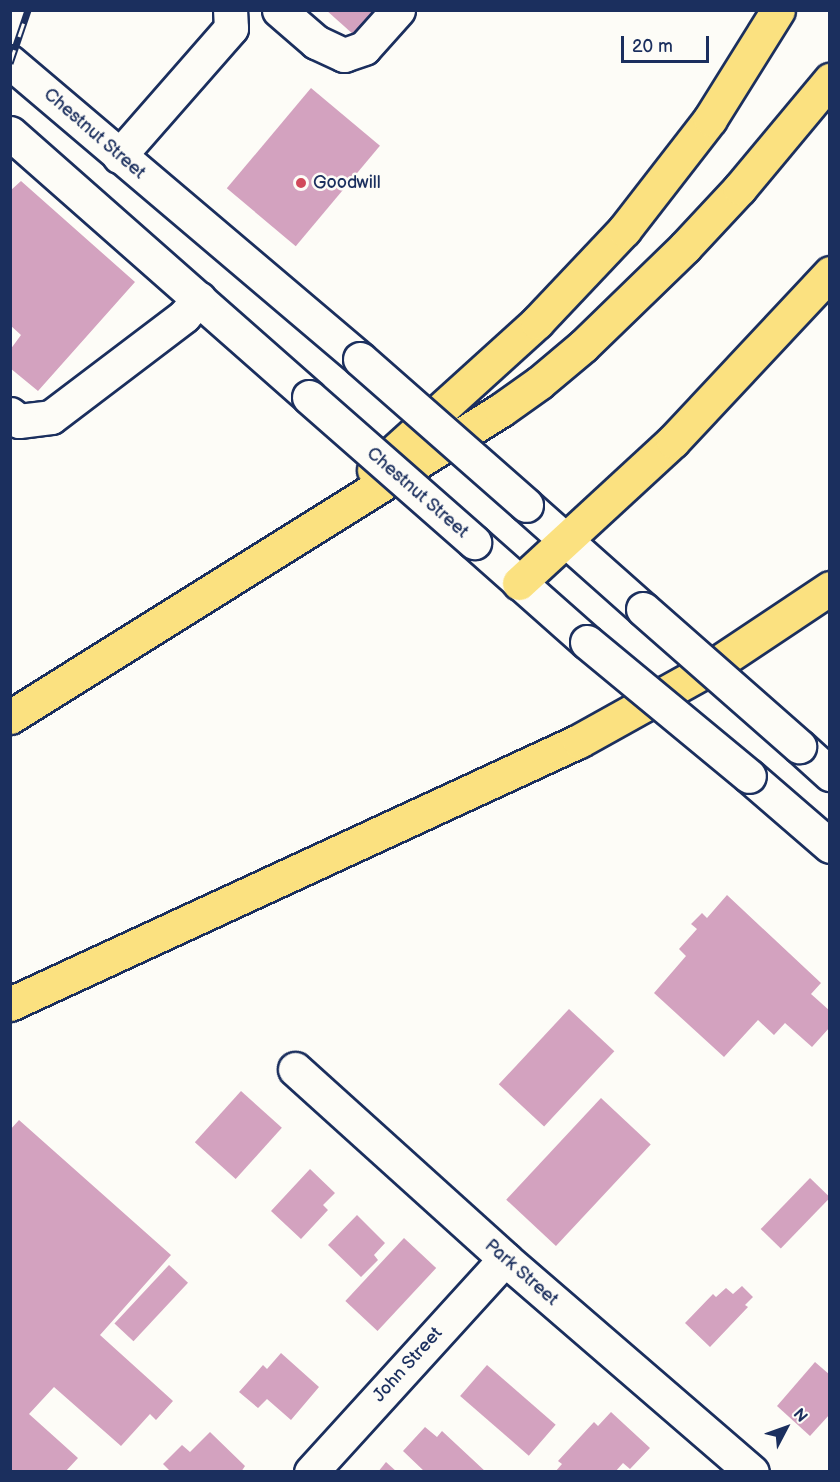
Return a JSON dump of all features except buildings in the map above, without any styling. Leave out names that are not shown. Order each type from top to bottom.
[{"type":"highway","points":[[282,546],[480,376],[598,258],[711,119],[778,10]]},
{"type":"highway","points":[[10,717],[501,411],[583,346],[714,216],[830,80]]},
{"type":"highway","points":[[519,583],[697,416],[830,273]]},
{"type":"highway","points":[[10,1004],[579,741],[710,668],[830,588]]},
{"type":"street","points":[[119,156],[231,28],[230,10]]},
{"type":"street","points":[[279,10],[316,42],[344,55],[364,48],[398,10]]},
{"type":"street","name":"Chestnut Street","points":[[10,62],[360,359],[830,774]]},
{"type":"street","name":"Chestnut Street","points":[[10,133],[586,642],[830,846]]},
{"type":"street","points":[[10,414],[19,422],[51,417],[184,316],[199,299]]},
{"type":"street","name":"Park Street","points":[[295,1069],[505,1259],[752,1472]]},
{"type":"street","name":"John Street","points":[[311,1472],[505,1259]]},
{"type":"railway","points":[[10,63],[28,10]]},
{"type":"place","name":"Goodwill","points":[[301,183]]}]
